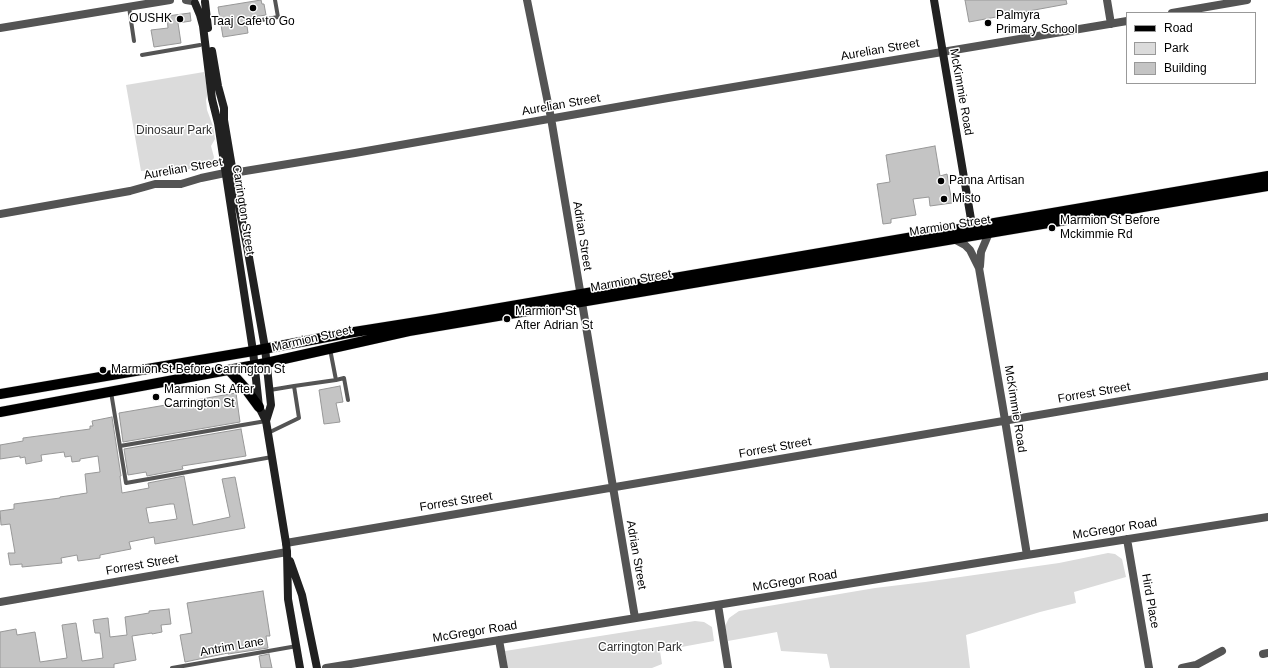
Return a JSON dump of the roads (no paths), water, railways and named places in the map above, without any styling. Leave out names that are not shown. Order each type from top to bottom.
[{"type":"main road","name":"McKimmie Road","points":[[934,0],[973,232]]},
{"type":"main road","points":[[191,1],[199,4],[206,1]]},
{"type":"main road","name":"Carrington Street","points":[[191,1],[200,15],[203,26],[212,99],[229,173],[237,197],[247,246],[265,348],[270,390],[271,405],[266,421]]},
{"type":"main road","name":"Carrington Street","points":[[206,1],[207,20],[213,59],[224,108],[229,173],[259,407],[266,421],[286,543],[288,599],[300,668]]},
{"type":"main road","name":"Marmion Street","points":[[0,412],[266,363],[409,331],[580,298],[973,232],[1268,176]]},
{"type":"main road","name":"Marmion Street","points":[[0,394],[253,351],[348,333],[954,239],[973,232],[990,233],[1268,186]]},
{"type":"main road","points":[[229,370],[240,380],[259,407]]},
{"type":"main road","name":"Carrington Street","points":[[287,552],[302,596],[317,668]]},
{"type":"street","points":[[0,28],[170,0]]},
{"type":"street","name":"Adrian Street","points":[[527,0],[551,118],[580,298],[635,618]]},
{"type":"street","points":[[1107,0],[1110,24]]},
{"type":"street","points":[[1178,12],[1247,0]]},
{"type":"street","name":"Aurelian Street","points":[[0,214],[130,191],[155,184],[181,184],[201,178],[229,173],[1126,21]]},
{"type":"street","name":"McKimmie Road","points":[[990,233],[981,252],[979,268],[1027,555]]},
{"type":"street","name":"McKimmie Road","points":[[954,239],[970,250],[979,268]]},
{"type":"street","name":"Forrest Street","points":[[286,543],[1268,376]]},
{"type":"street","name":"McGregor Road","points":[[326,668],[1268,517]]},
{"type":"street","name":"Hird Place","points":[[1127,539],[1149,668]]},
{"type":"street","name":"Forrest Street","points":[[0,602],[287,552]]},
{"type":"street","points":[[718,605],[728,668]]},
{"type":"street","points":[[499,640],[504,668]]},
{"type":"street","points":[[1182,668],[1196,666],[1222,652]]},
{"type":"lane","points":[[246,23],[278,18],[275,0]]},
{"type":"lane","points":[[129,7],[134,41]]},
{"type":"lane","points":[[142,55],[200,45]]},
{"type":"lane","points":[[330,348],[336,380]]},
{"type":"lane","points":[[270,390],[344,378],[348,400]]},
{"type":"lane","points":[[268,433],[299,418],[294,386]]},
{"type":"lane","points":[[110,392],[126,483],[272,457]]},
{"type":"lane","points":[[120,446],[266,421]]},
{"type":"lane","name":"Antrim Lane","points":[[172,668],[297,646]]},
{"type":"place","name":"Taaj Cafe to Go","points":[[253,8]]},
{"type":"place","name":"OUSHK","points":[[180,19]]},
{"type":"place","name":"Palmyra Primary School","points":[[988,23]]},
{"type":"place","name":"Panna Artisan","points":[[941,181]]},
{"type":"place","name":"Misto","points":[[944,199]]},
{"type":"place","name":"Marmion St Before Mckimmie Rd","points":[[1052,228]]},
{"type":"place","name":"Marmion St After Adrian St","points":[[507,319]]},
{"type":"place","name":"Marmion St Before Carrington St","points":[[103,370]]},
{"type":"place","name":"Marmion St After Carrington St","points":[[156,397]]},
{"type":"park label","name":"Dinosaur Park","points":[[174,131]]},
{"type":"park label","name":"Carrington Park","points":[[640,648]]}]
